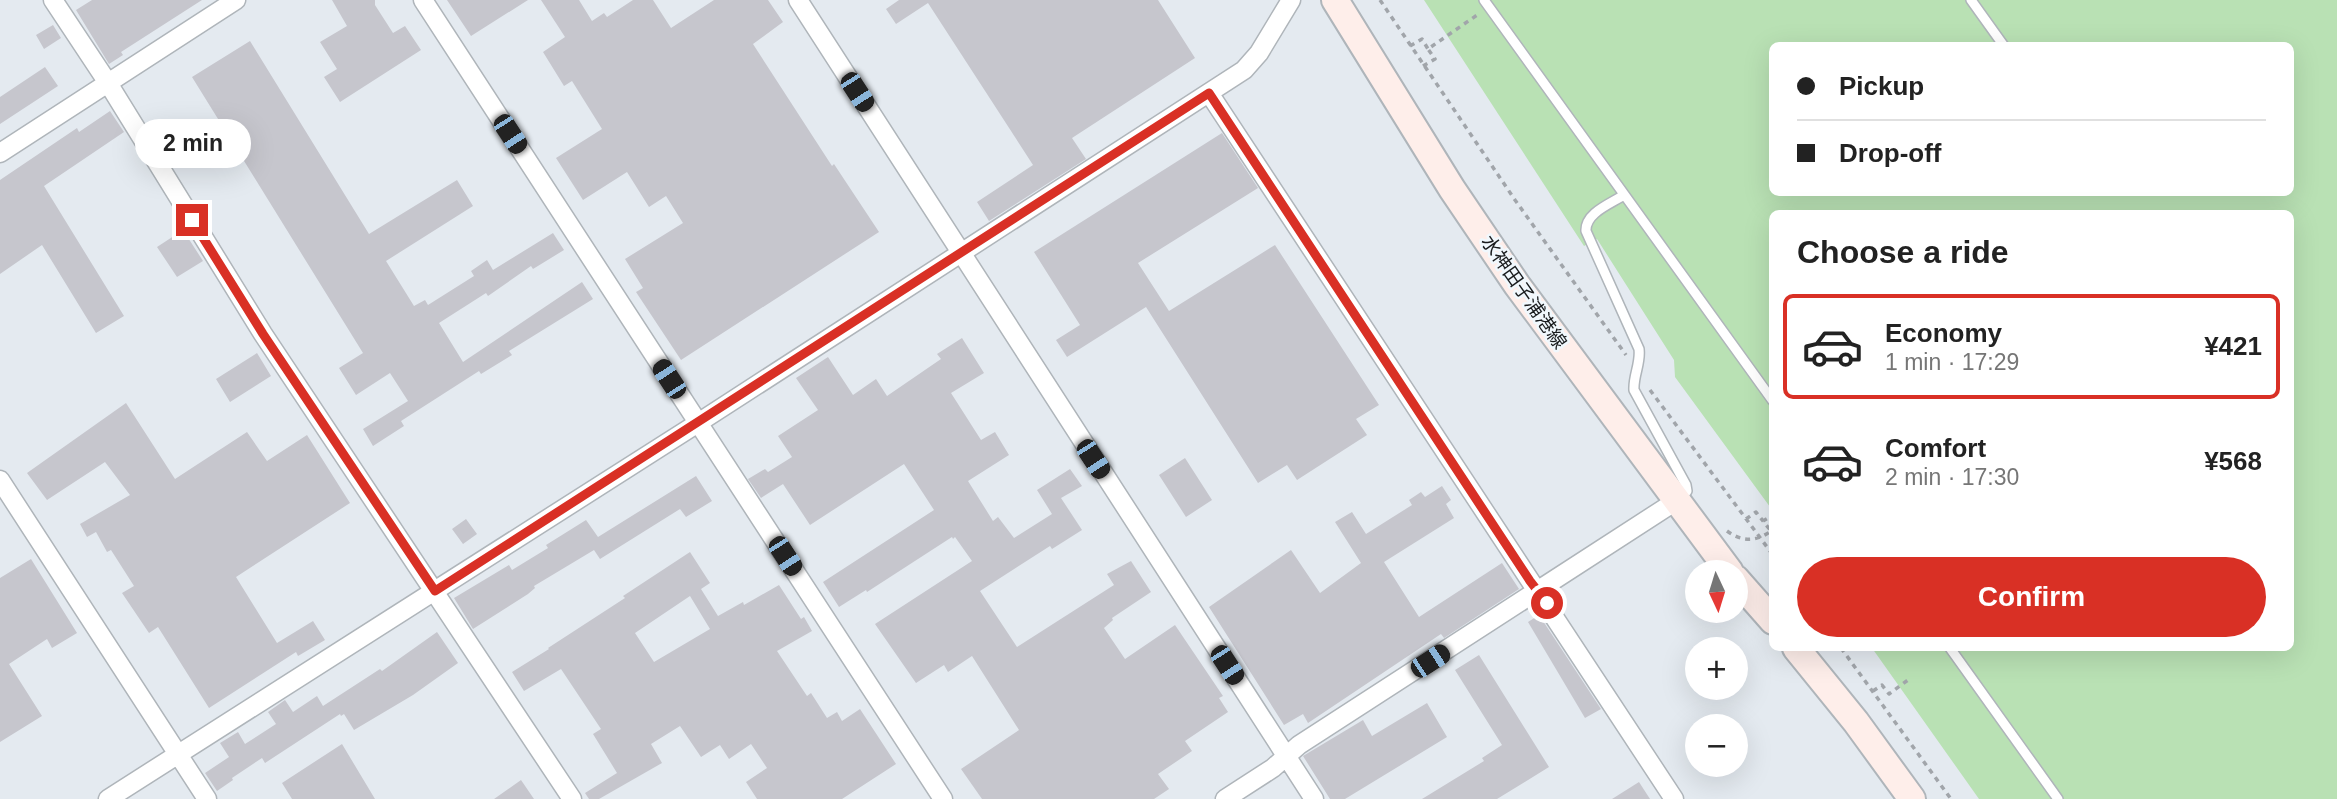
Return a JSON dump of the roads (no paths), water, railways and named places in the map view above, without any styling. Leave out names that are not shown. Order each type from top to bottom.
[{"type":"main road","name":"水神田子浦港線","points":[[1335,0],[1481,232],[1721,560]]},
{"type":"main road","points":[[1748,593],[1769,616]]},
{"type":"main road","points":[[1798,651],[1856,722],[1912,799]]},
{"type":"street","points":[[53,0],[108,83],[263,334],[572,799]]},
{"type":"street","points":[[0,153],[236,0]]},
{"type":"street","points":[[422,0],[943,799]]},
{"type":"street","points":[[798,0],[1314,799]]},
{"type":"street","points":[[108,799],[1209,93],[1253,62],[1291,0]]},
{"type":"street","points":[[1209,93],[1674,799]]},
{"type":"street","points":[[0,480],[207,799]]},
{"type":"street","points":[[1225,799],[1273,768],[1299,745],[1676,501]]},
{"type":"lane","points":[[1971,0],[2001,42]]},
{"type":"lane","points":[[1487,3],[1769,395]]},
{"type":"lane","points":[[1624,195],[1591,216],[1585,223],[1586,231],[1639,349],[1634,390],[1686,485],[1685,495],[1676,501]]},
{"type":"lane","points":[[1952,651],[2058,799]]}]
